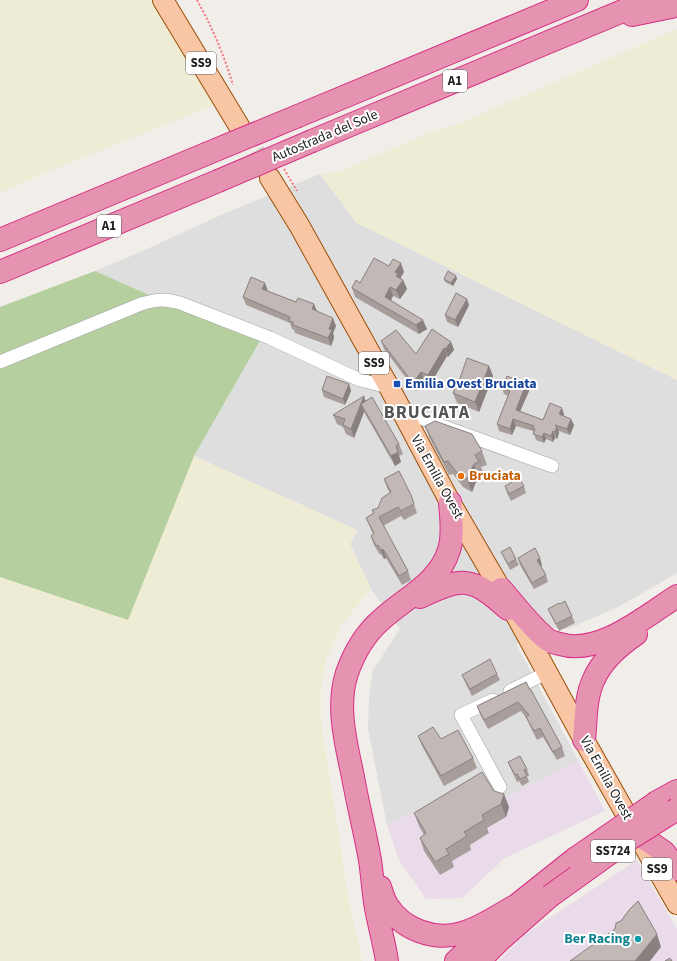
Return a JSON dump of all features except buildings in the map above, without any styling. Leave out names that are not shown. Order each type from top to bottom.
[{"type":"highway","name":"Autostrada del Sole","points":[[0,240],[577,0]]},
{"type":"highway","name":"Autostrada del Sole","points":[[0,272],[649,0]]},
{"type":"highway","points":[[597,22],[677,5]]},
{"type":"highway","points":[[387,961],[370,861],[343,726],[342,698],[347,674],[357,651],[372,629],[430,581],[440,570],[446,560],[450,548],[451,535],[450,502]]},
{"type":"highway","points":[[392,611],[439,588],[453,583],[467,583],[483,589],[518,619]]},
{"type":"highway","points":[[500,589],[537,630],[549,640],[564,645],[580,646],[599,642],[619,633],[677,596]]},
{"type":"highway","points":[[584,740],[590,692],[594,679],[603,664],[624,642],[677,608]]},
{"type":"highway","name":"SS724","points":[[479,961],[576,858],[620,826],[677,790]]},
{"type":"highway","name":"SS724","points":[[456,961],[517,904],[546,890],[677,810]]},
{"type":"highway","points":[[638,834],[664,852],[677,869]]},
{"type":"highway","points":[[370,861],[386,904],[405,924],[424,933],[435,936],[449,936],[463,933],[482,925],[517,904]]},
{"type":"main road","name":"SS9","points":[[163,0],[239,126]]},
{"type":"main road","name":"Via Emilia Ovest","points":[[270,178],[299,225],[450,502],[548,672],[584,740],[677,904]]},
{"type":"street","points":[[0,362],[141,304],[155,300],[166,300],[180,303],[270,338],[360,380],[388,387]]},
{"type":"street","points":[[401,411],[552,466]]},
{"type":"street","points":[[500,787],[461,716],[548,672]]},
{"type":"shaded area","points":[[0,0],[152,0],[217,104],[42,174],[0,193]]},
{"type":"shaded area","points":[[677,29],[677,380],[357,223],[320,174],[339,172],[429,133],[459,124]]},
{"type":"shaded area","points":[[320,174],[357,223],[677,380],[677,573],[620,606],[568,629],[549,628],[516,644],[578,760],[505,798],[492,775],[387,825],[368,729],[369,698],[373,670],[400,629],[371,589],[350,544],[357,530],[194,456],[261,339],[156,298],[95,271],[221,215]]},
{"type":"shaded area","points":[[194,456],[357,530],[350,544],[371,589],[342,624],[326,660],[321,685],[321,721],[348,895],[362,961],[0,961],[0,577],[128,619]]},
{"type":"shaded area","points":[[578,760],[605,811],[505,858],[462,898],[426,899],[399,860],[387,825],[492,775],[505,798]]},
{"type":"shaded area","points":[[637,860],[677,929],[677,961],[499,961],[524,935]]},
{"type":"green space","points":[[95,271],[156,298],[261,339],[194,456],[128,620],[0,577],[0,307]]},
{"type":"tunnel","points":[[239,126],[269,176]]},
{"type":"place","name":"Emilia Ovest Bruciata","points":[[397,384]]},
{"type":"place","name":"Bruciata","points":[[461,476]]},
{"type":"place","name":"Ber Racing","points":[[638,939]]},
{"type":"district","name":"BRUCIATA","points":[[427,412]]}]
